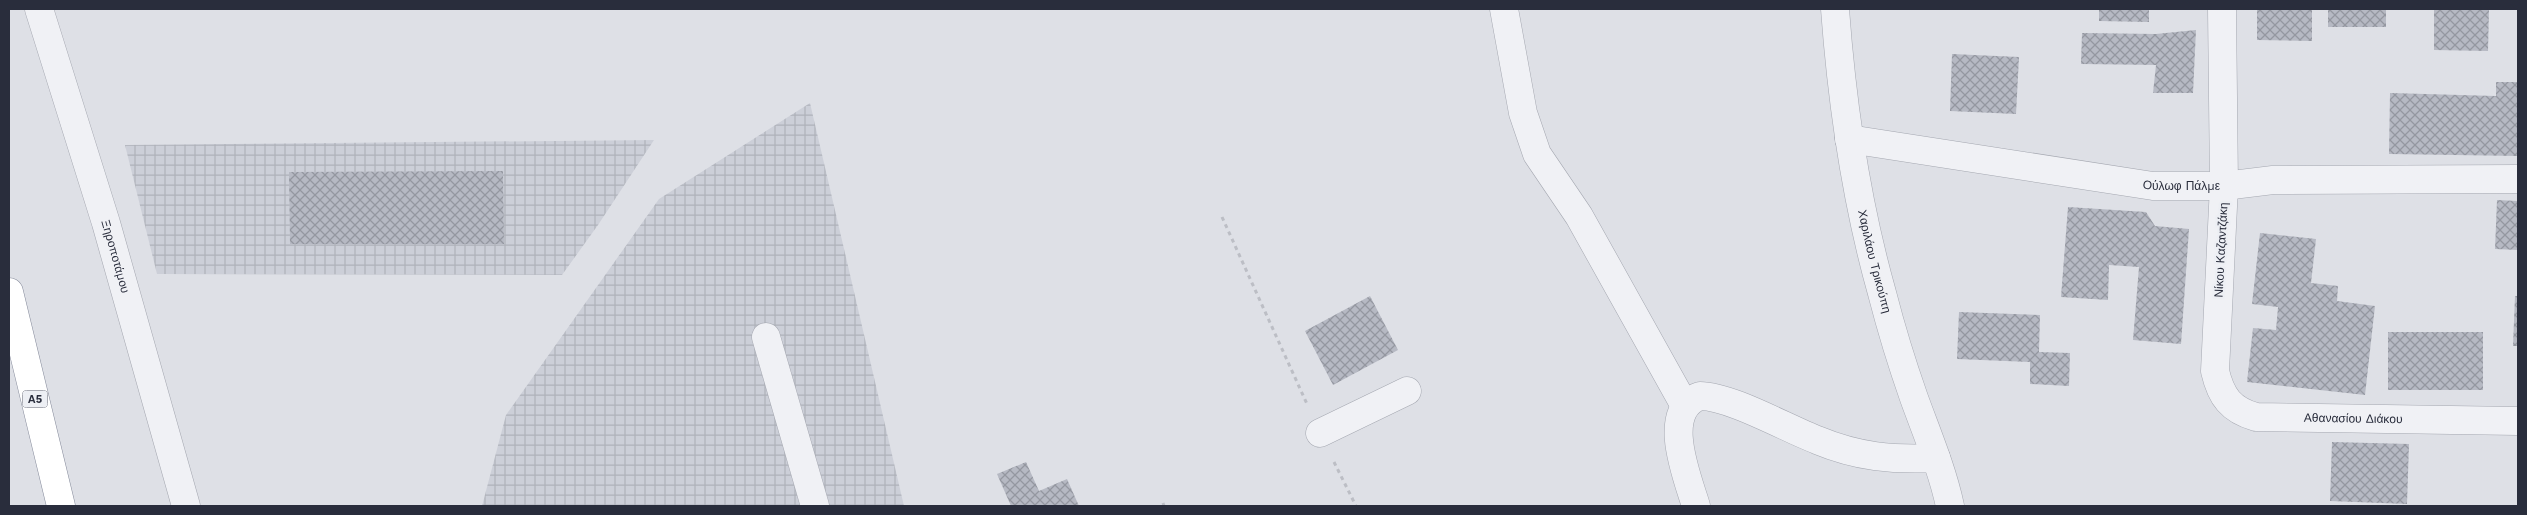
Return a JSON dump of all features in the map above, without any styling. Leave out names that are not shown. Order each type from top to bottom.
[{"type":"highway","name":"Α5","points":[[9,292],[61,506]]},
{"type":"street","name":"Ξηροποτάμου","points":[[39,9],[106,223],[186,506]]},
{"type":"street","points":[[1504,9],[1523,113],[1537,154],[1579,216],[1685,406]]},
{"type":"street","name":"Χαριλάου Τρικούπη","points":[[1835,9],[1839,67],[1849,139],[1881,292],[1950,506]]},
{"type":"street","name":"Νίκου Καζαντζάκη","points":[[2215,371],[2224,186],[2222,9]]},
{"type":"street","name":"Ούλωφ Πάλμε","points":[[1849,139],[2153,186],[2224,186],[2273,180],[2518,179]]},
{"type":"street","points":[[766,337],[815,506]]},
{"type":"street","name":"Αθανασίου Διάκου","points":[[2215,371],[2218,385],[2231,406],[2239,412],[2256,417],[2518,420]]},
{"type":"street","points":[[1320,433],[1407,391]]},
{"type":"street","points":[[1696,506],[1678,436],[1685,406],[1700,396],[1717,398],[1819,441],[1854,452],[1890,459],[1936,458]]},
{"type":"path","points":[[1222,217],[1320,433],[1356,506]]},
{"type":"shaded area","points":[[810,103],[904,506],[482,506],[506,415],[659,199]]},
{"type":"shaded area","points":[[654,140],[598,225],[562,275],[157,274],[125,145]]},
{"type":"building","points":[[2099,9],[2149,9],[2149,22],[2099,21]]},
{"type":"building","points":[[2257,9],[2312,9],[2312,41],[2257,40]]},
{"type":"building","points":[[2328,9],[2386,9],[2386,27],[2328,27]]},
{"type":"building","points":[[2434,9],[2489,9],[2488,51],[2434,50]]},
{"type":"building","points":[[2196,30],[2193,93],[2153,93],[2156,65],[2081,64],[2082,33],[2156,34]]},
{"type":"building","points":[[1952,54],[2019,57],[2016,114],[1950,111]]},
{"type":"building","points":[[2496,82],[2518,82],[2518,156],[2389,154],[2390,93],[2496,96]]},
{"type":"building","points":[[503,171],[504,244],[290,244],[289,172]]},
{"type":"building","points":[[2497,200],[2518,201],[2518,250],[2495,249]]},
{"type":"building","points":[[2068,207],[2146,212],[2155,226],[2189,229],[2181,344],[2133,340],[2139,267],[2109,265],[2108,300],[2061,297]]},
{"type":"building","points":[[2260,233],[2316,239],[2311,283],[2338,286],[2337,301],[2375,306],[2365,395],[2247,382],[2253,328],[2276,330],[2278,307],[2252,304]]},
{"type":"building","points":[[1370,296],[1398,350],[1333,385],[1305,331]]},
{"type":"building","points":[[2515,296],[2518,296],[2518,346],[2513,346]]},
{"type":"building","points":[[1959,312],[2040,315],[2039,352],[2070,353],[2069,386],[2030,384],[2030,362],[1957,359]]},
{"type":"building","points":[[2388,332],[2483,332],[2483,390],[2388,390]]},
{"type":"building","points":[[2332,442],[2409,444],[2407,504],[2330,501]]},
{"type":"building","points":[[1026,462],[1039,491],[1067,479],[1079,506],[1011,506],[997,474]]}]
